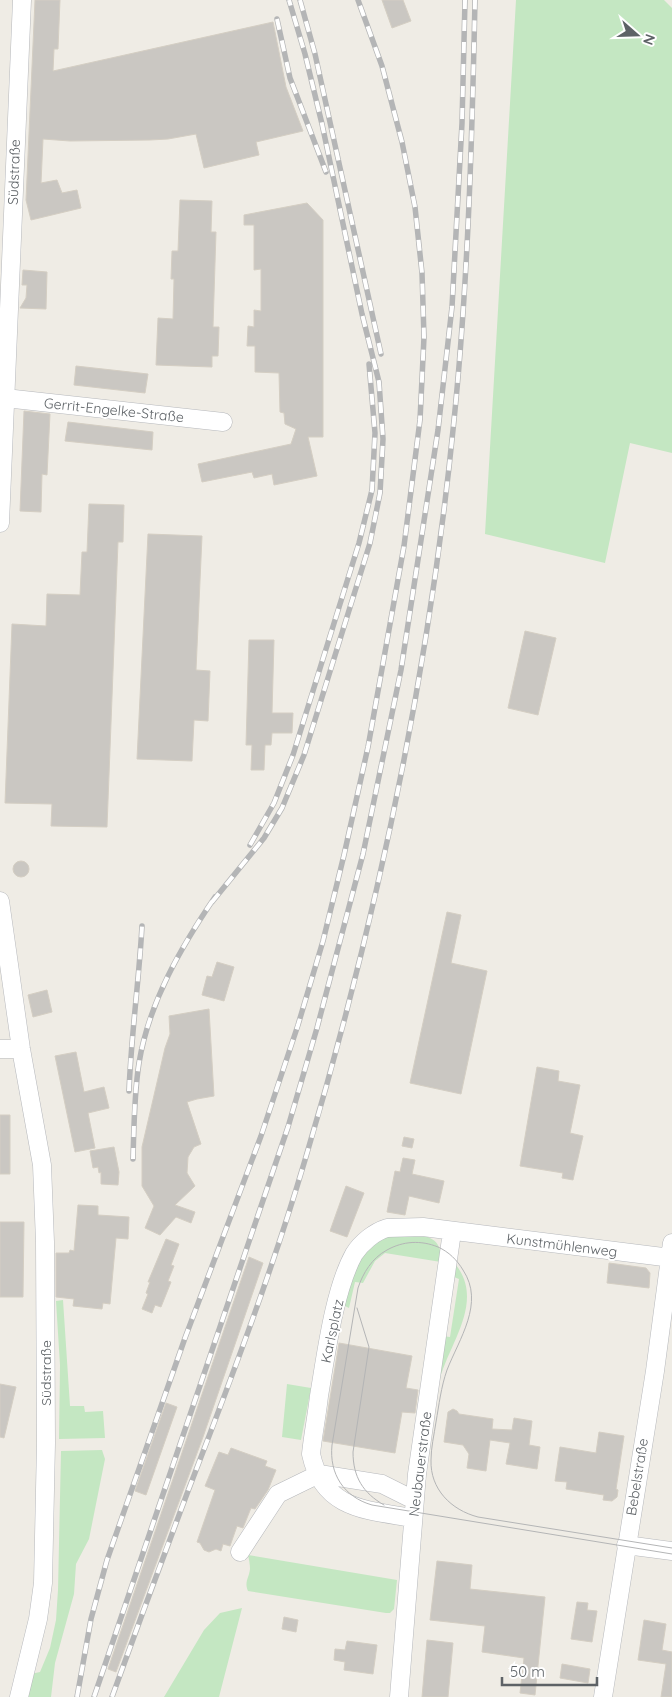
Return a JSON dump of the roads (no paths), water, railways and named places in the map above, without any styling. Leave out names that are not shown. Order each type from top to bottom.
[{"type":"street","name":"Südstraße","points":[[0,523],[5,398],[6,218],[22,0]]},
{"type":"street","name":"Gerrit-Engelke-Straße","points":[[5,398],[223,422]]},
{"type":"street","name":"Südstraße","points":[[0,901],[21,1049],[38,1140],[44,1187],[46,1443],[43,1583],[38,1618],[19,1697]]},
{"type":"street","points":[[0,1049],[21,1049]]},
{"type":"street","name":"Karlsplatz","points":[[413,1518],[368,1511],[346,1504],[328,1488],[314,1464],[311,1454],[333,1323],[344,1276],[355,1254],[362,1243],[387,1228],[423,1227],[452,1232]]},
{"type":"street","name":"Kunstmühlenweg","points":[[452,1232],[672,1253]]},
{"type":"street","name":"Neubauerstraße","points":[[399,1697],[417,1474],[452,1232]]},
{"type":"street","name":"Bebelstraße","points":[[603,1697],[672,1253]]},
{"type":"street","points":[[240,1552],[276,1493],[319,1474],[382,1484],[408,1497]]},
{"type":"street","points":[[626,1545],[672,1551]]},
{"type":"tram line","points":[[672,1548],[478,1517],[468,1514],[451,1504],[438,1489],[434,1480],[431,1460],[440,1396],[445,1376],[468,1321],[471,1308],[469,1282],[461,1266],[446,1251],[425,1243],[412,1242],[393,1247],[382,1253],[373,1262],[365,1271],[358,1288],[332,1445],[333,1465],[336,1475],[346,1490],[362,1501],[372,1505],[672,1554]]},
{"type":"tram line","points":[[357,1308],[369,1347],[353,1461],[357,1477],[365,1490],[384,1505]]},
{"type":"railway","points":[[212,902],[264,838],[282,808],[304,755],[370,543],[380,493],[383,439],[379,382],[362,314],[322,124],[305,54],[289,0]]},
{"type":"railway","points":[[300,0],[315,54],[381,354]]},
{"type":"railway","points":[[77,1697],[91,1619],[107,1560],[185,1338],[261,1136],[298,1025],[323,941],[368,747],[404,546],[420,420],[424,337],[422,273],[415,207],[402,142],[382,66],[358,0]]},
{"type":"railway","points":[[94,1697],[288,1127],[317,1028],[363,854],[401,670],[438,430],[452,307],[462,123],[465,0]]},
{"type":"railway","points":[[112,1697],[279,1244],[331,1070],[355,980],[396,798],[414,707],[429,615],[453,430],[466,269],[475,0]]},
{"type":"railway","points":[[277,19],[290,78],[326,172]]},
{"type":"railway","points":[[250,845],[274,803],[293,755],[359,543],[372,490],[375,433],[369,364]]},
{"type":"railway","points":[[133,1159],[137,1075],[150,1018],[158,997],[179,955],[215,897]]},
{"type":"railway","points":[[129,1091],[142,926]]}]
